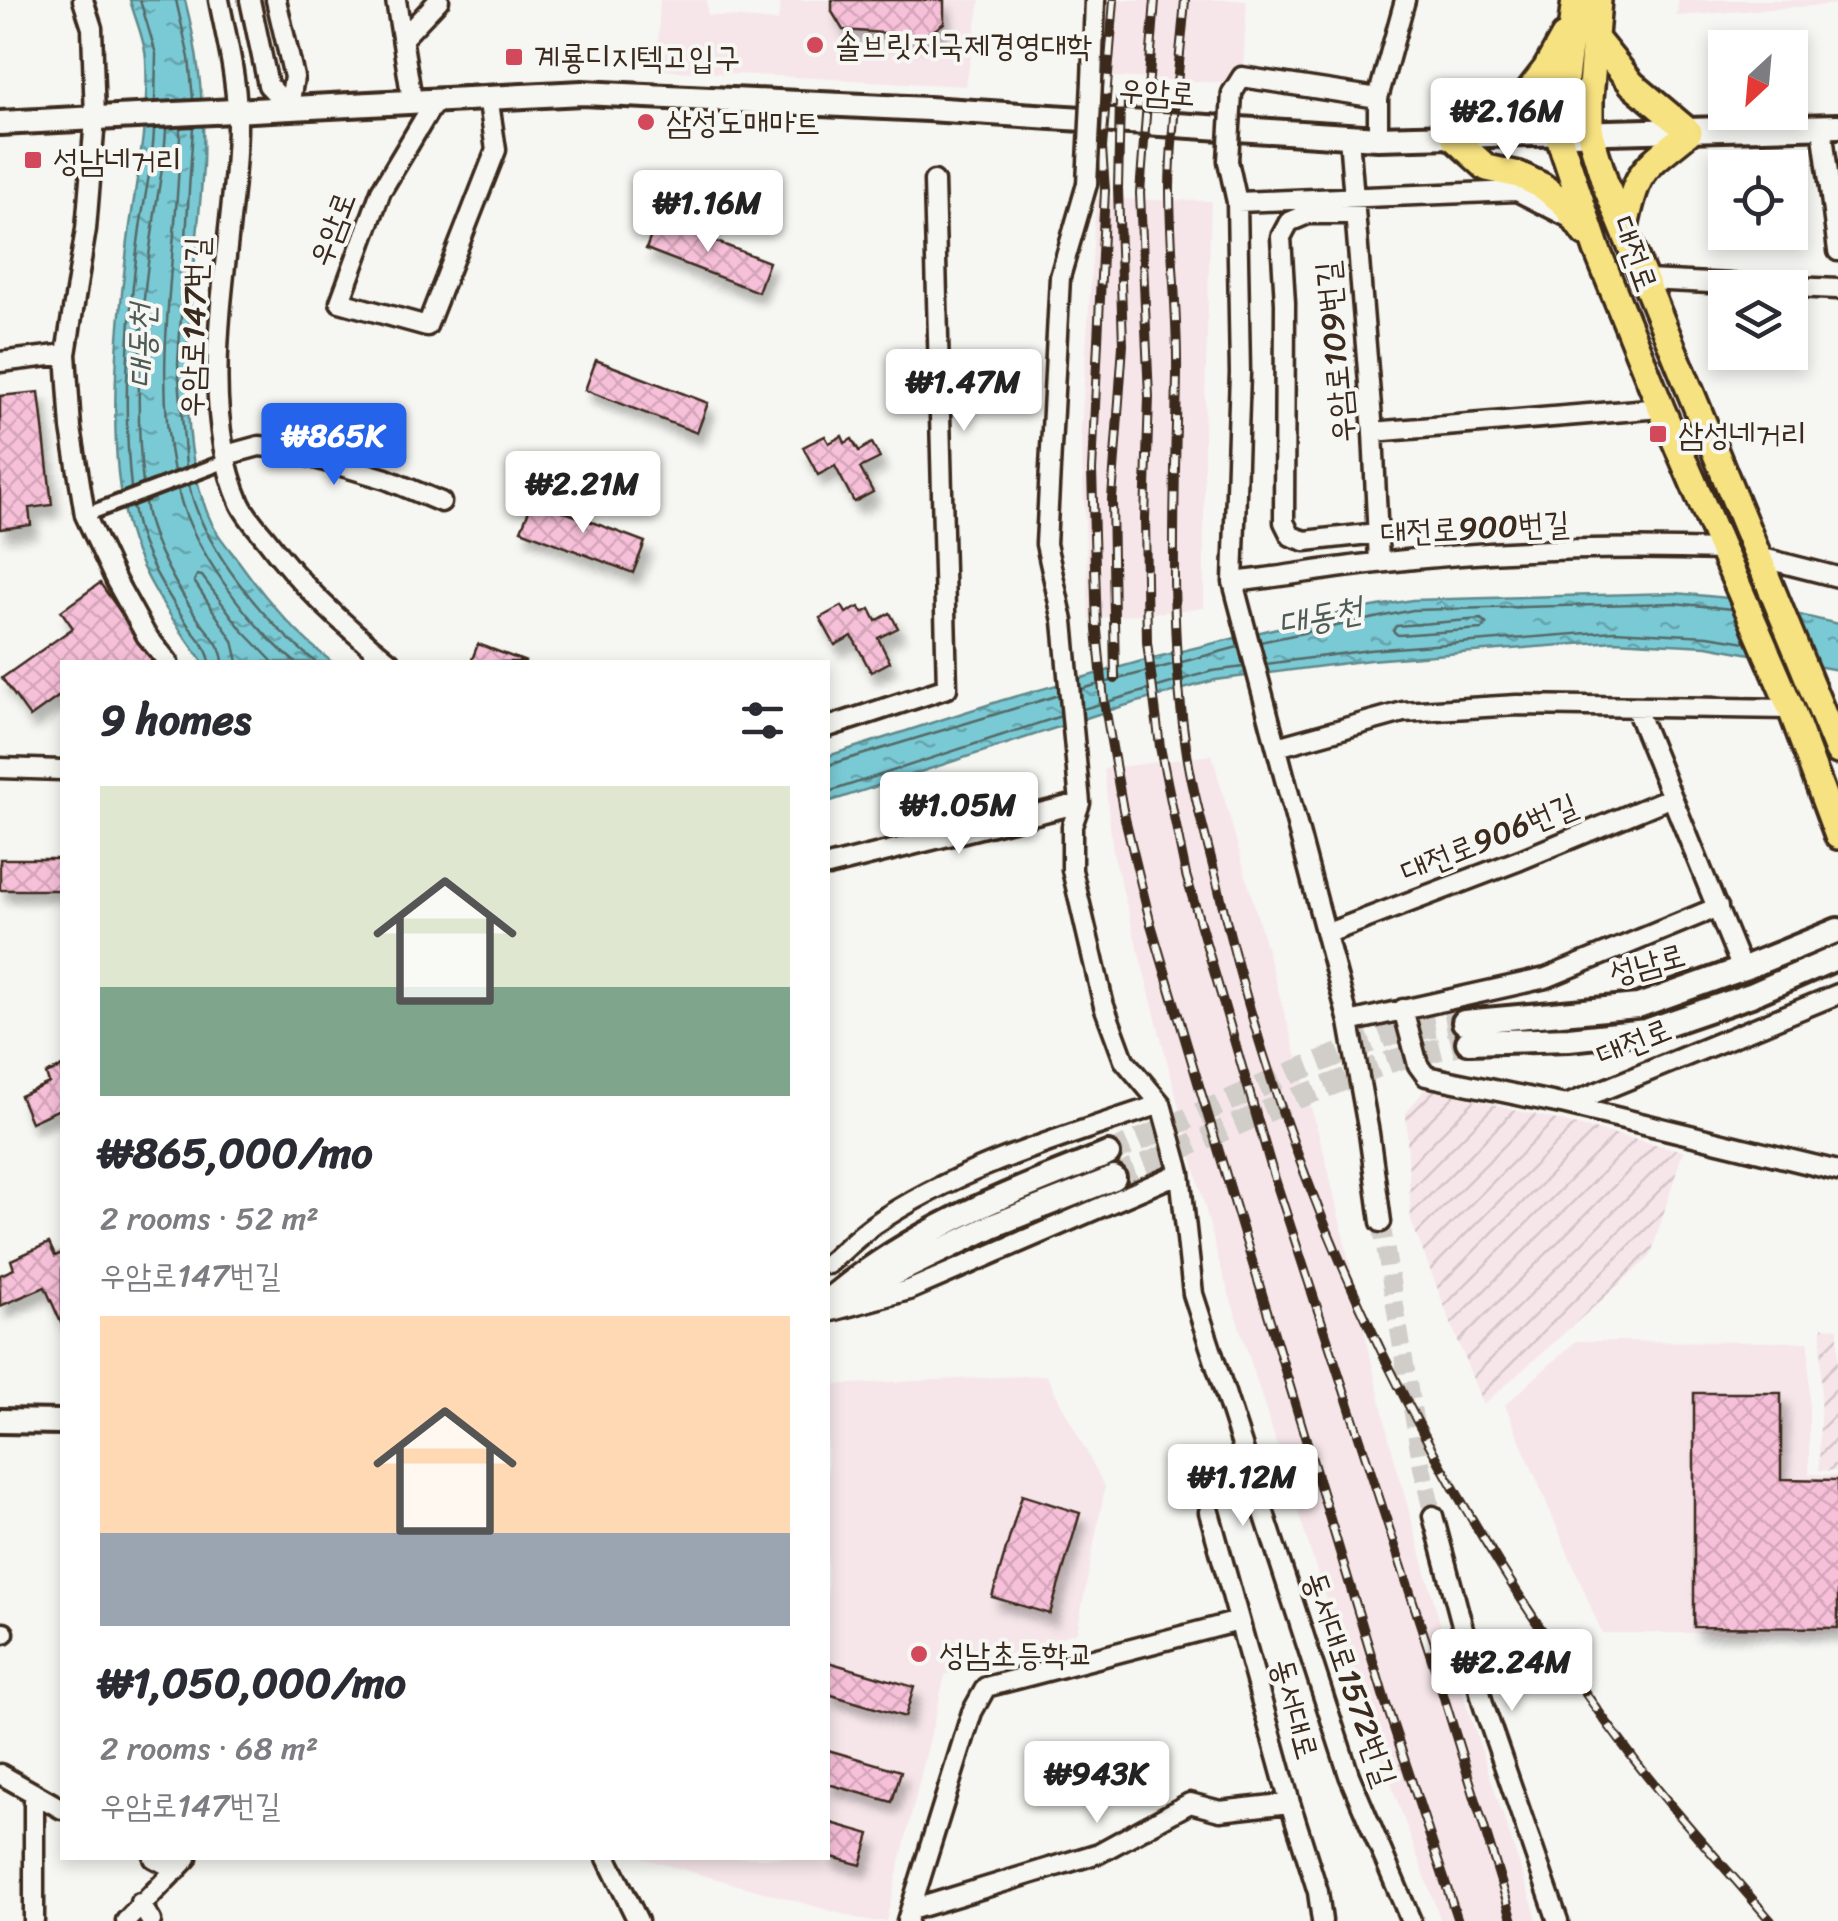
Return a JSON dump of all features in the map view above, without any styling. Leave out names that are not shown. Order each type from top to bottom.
[{"type":"main road","name":"대전로","points":[[1598,0],[1580,20],[1558,134],[1597,250],[1661,408],[1791,709]]},
{"type":"main road","name":"대전로","points":[[1580,20],[1590,134],[1606,186],[1831,730]]},
{"type":"main road","points":[[1597,250],[1562,202],[1542,186],[1519,175],[1487,168],[1456,138],[1515,109],[1580,20],[1632,84],[1689,132],[1648,165],[1633,186],[1625,228]]},
{"type":"main road","name":"우암로","points":[[0,123],[582,94],[795,102],[1378,138],[1830,127]]},
{"type":"main road","points":[[1791,709],[1838,836]]},
{"type":"main road","name":"성남로","points":[[1838,930],[1638,1006],[1466,1032],[1568,1039],[1646,1030],[1751,994],[1838,957]]},
{"type":"main road","points":[[830,1305],[867,1268],[982,1203],[1108,1154]]},
{"type":"main road","points":[[830,1306],[992,1226],[1114,1178]]},
{"type":"main road","points":[[0,1421],[60,1422]]},
{"type":"street","points":[[83,0],[92,28],[95,119],[86,229],[66,354],[71,428],[85,515],[131,608],[167,660]]},
{"type":"street","name":"우암로147번길","points":[[219,0],[237,111],[220,362],[224,460],[241,506],[294,577],[387,660]]},
{"type":"street","points":[[250,0],[268,85],[289,107]]},
{"type":"street","points":[[276,0],[294,77],[289,107]]},
{"type":"street","points":[[396,0],[412,100]]},
{"type":"street","points":[[404,37],[439,0]]},
{"type":"street","points":[[830,1262],[872,1226],[916,1199],[1037,1148],[1161,1104],[1124,1060],[1104,1006],[1072,870],[1072,826],[1079,794],[1064,621],[1046,544],[1060,277],[1087,184],[1096,0]]},
{"type":"street","points":[[1378,138],[1378,98],[1405,0]]},
{"type":"street","points":[[1378,98],[1242,77],[1232,93],[1228,162],[1237,202],[1240,373],[1232,582],[1349,1022],[1370,1133],[1381,1222]]},
{"type":"street","name":"우암로","points":[[436,99],[381,191],[340,302],[427,326],[496,150],[488,96]]},
{"type":"street","name":"우암로","points":[[1830,127],[1838,252]]},
{"type":"street","name":"우암로109번길","points":[[1349,137],[1373,432],[1378,562]]},
{"type":"street","points":[[830,725],[947,688],[934,181]]},
{"type":"street","points":[[1237,202],[1353,205],[1518,192],[1578,223]]},
{"type":"street","points":[[1353,205],[1289,222],[1281,237],[1285,303],[1284,522],[1291,536],[1305,541],[1378,533]]},
{"type":"street","name":"대전로","points":[[1646,280],[1838,290]]},
{"type":"street","points":[[0,362],[66,354]]},
{"type":"street","points":[[1373,432],[1661,408]]},
{"type":"street","points":[[85,515],[259,446],[282,448],[386,479],[441,502]]},
{"type":"street","name":"대전로900번길","points":[[1232,582],[1378,562],[1512,553],[1668,548],[1728,561]]},
{"type":"street","points":[[1763,565],[1780,564],[1838,577]]},
{"type":"street","points":[[1277,747],[1403,712],[1516,704],[1791,709]]},
{"type":"street","points":[[1636,709],[1742,969]]},
{"type":"street","points":[[0,768],[60,770]]},
{"type":"street","points":[[830,865],[1079,794]]},
{"type":"street","name":"대전로906번길","points":[[1328,933],[1672,797]]},
{"type":"street","points":[[1349,1022],[1546,978],[1718,908]]},
{"type":"street","name":"대전로","points":[[1566,1105],[1838,994]]},
{"type":"street","points":[[1403,1010],[1418,1066],[1426,1076],[1566,1105],[1838,1171]]},
{"type":"street","name":"동서대로1572번길","points":[[1161,1104],[1180,1173],[1192,1294],[1349,1776],[1411,1921]]},
{"type":"street","points":[[830,1307],[909,1290],[1180,1173]]},
{"type":"street","name":"동서대로","points":[[1209,1512],[1318,1892],[1322,1921]]},
{"type":"street","points":[[1433,1516],[1484,1708],[1558,1921]]},
{"type":"street","points":[[909,1916],[972,1712],[986,1687],[1239,1621]]},
{"type":"street","points":[[0,1774],[60,1807]]},
{"type":"street","points":[[34,1794],[34,1921]]},
{"type":"street","points":[[909,1916],[1098,1852],[1190,1803],[1220,1811],[1290,1804]]},
{"type":"street","points":[[608,1860],[638,1921]]},
{"type":"street","points":[[126,1921],[182,1864]]},
{"type":"street","points":[[140,1903],[152,1921]]},
{"type":"shaded area","name":"솔브릿지국제경영대학","points":[[660,0],[707,0],[707,15],[778,21],[781,0],[980,0],[966,86],[657,70]]},
{"type":"shaded area","points":[[1101,0],[1247,0],[1242,84],[1097,76]]},
{"type":"shaded area","points":[[1678,0],[1838,0],[1838,4],[1677,16]]},
{"type":"shaded area","points":[[1096,199],[1211,201],[1204,433],[1204,608],[1089,619],[1081,430]]},
{"type":"shaded area","points":[[1212,755],[1327,1164],[1389,1439],[1443,1634],[1538,1921],[1441,1921],[1339,1641],[1220,1265],[1113,853],[1104,769]]},
{"type":"shaded area","points":[[1426,1088],[1683,1151],[1650,1257],[1483,1405],[1411,1221],[1406,1113]]},
{"type":"shaded area","points":[[1822,1327],[1838,1328],[1838,1471],[1819,1470]]},
{"type":"shaded area","points":[[1576,1341],[1809,1342],[1809,1474],[1838,1475],[1838,1633],[1602,1633],[1505,1405]]},
{"type":"shaded area","name":"성남초등학교","points":[[1046,1375],[1105,1487],[1077,1632],[945,1675],[886,1921],[867,1921],[649,1860],[830,1860],[830,1385]]},
{"type":"water","name":"대동천","points":[[130,0],[185,0],[197,61],[203,123],[188,349],[191,444],[199,487],[222,540],[271,604],[330,660],[202,660],[150,581],[125,518],[115,391],[125,262],[146,101],[144,44]]},
{"type":"water","points":[[1675,593],[1728,598],[1838,624],[1838,670],[1707,646],[1614,641],[1370,660],[1215,680],[830,801],[830,755],[1149,659],[1339,613],[1412,600]]},
{"type":"building","name":"솔브릿지국제경영대학","points":[[832,0],[944,0],[944,23],[926,36],[843,30],[832,12]]},
{"type":"building","points":[[657,219],[769,262],[758,292],[646,249]]},
{"type":"building","points":[[596,360],[708,403],[697,433],[585,390]]},
{"type":"building","points":[[39,392],[52,505],[29,508],[31,525],[0,529],[0,396]]},
{"type":"building","points":[[825,436],[829,443],[842,436],[845,443],[852,439],[859,451],[872,443],[880,458],[860,468],[873,492],[854,502],[835,466],[818,475],[803,447]]},
{"type":"building","points":[[533,500],[645,542],[633,573],[521,530]]},
{"type":"building","points":[[100,583],[155,660],[60,660],[60,695],[30,717],[2,678],[73,628],[61,611]]},
{"type":"building","points":[[842,606],[846,613],[859,607],[863,613],[870,609],[876,621],[890,613],[898,628],[878,638],[890,662],[871,672],[852,636],[835,645],[820,618]]},
{"type":"building","points":[[478,644],[521,660],[472,660]]},
{"type":"building","points":[[0,859],[60,859],[60,890],[0,890]]},
{"type":"building","points":[[60,1068],[60,1109],[31,1122],[20,1096],[49,1083],[46,1074]]},
{"type":"building","points":[[49,1243],[55,1256],[60,1254],[60,1321],[45,1287],[0,1306],[0,1275],[14,1269],[11,1260]]},
{"type":"building","points":[[1694,1393],[1781,1393],[1781,1479],[1838,1480],[1838,1628],[1694,1627]]},
{"type":"building","points":[[1022,1495],[1080,1513],[1050,1614],[992,1597]]},
{"type":"building","points":[[830,1663],[914,1687],[905,1717],[830,1695]]},
{"type":"building","points":[[830,1751],[901,1771],[892,1802],[830,1785]]},
{"type":"building","points":[[830,1823],[870,1834],[861,1865],[830,1857]]},
{"type":"tunnel","points":[[1108,1154],[1390,1034],[1464,1022]]},
{"type":"tunnel","points":[[1114,1178],[1395,1060],[1468,1042]]},
{"type":"tunnel","points":[[1381,1222],[1433,1516]]},
{"type":"railway","points":[[1114,0],[1102,148],[1105,190],[1092,471],[1097,630],[1104,701],[1123,810],[1150,921],[1197,1079],[1385,1701],[1458,1921]]},
{"type":"railway","points":[[1155,0],[1140,193],[1149,397],[1145,519],[1147,642],[1160,747],[1186,875],[1273,1173],[1513,1921]]},
{"type":"railway","points":[[1185,0],[1170,187],[1177,352],[1176,649],[1192,781],[1253,1021],[1290,1135],[1334,1246],[1383,1354],[1438,1460],[1498,1563],[1564,1663],[1652,1782],[1771,1921]]},
{"type":"railway","points":[[1115,679],[1112,499],[1123,345],[1118,188],[1120,100]]},
{"type":"place","name":"솔브릿지국제경영대학","points":[[815,45]]},
{"type":"place","name":"계룡디지텍고입구","points":[[514,57]]},
{"type":"place","name":"삼성도매마트","points":[[646,122]]},
{"type":"place","name":"성남네거리","points":[[33,160]]},
{"type":"place","name":"삼성네거리","points":[[1658,434]]},
{"type":"place","name":"성남초등학교","points":[[919,1654]]}]
